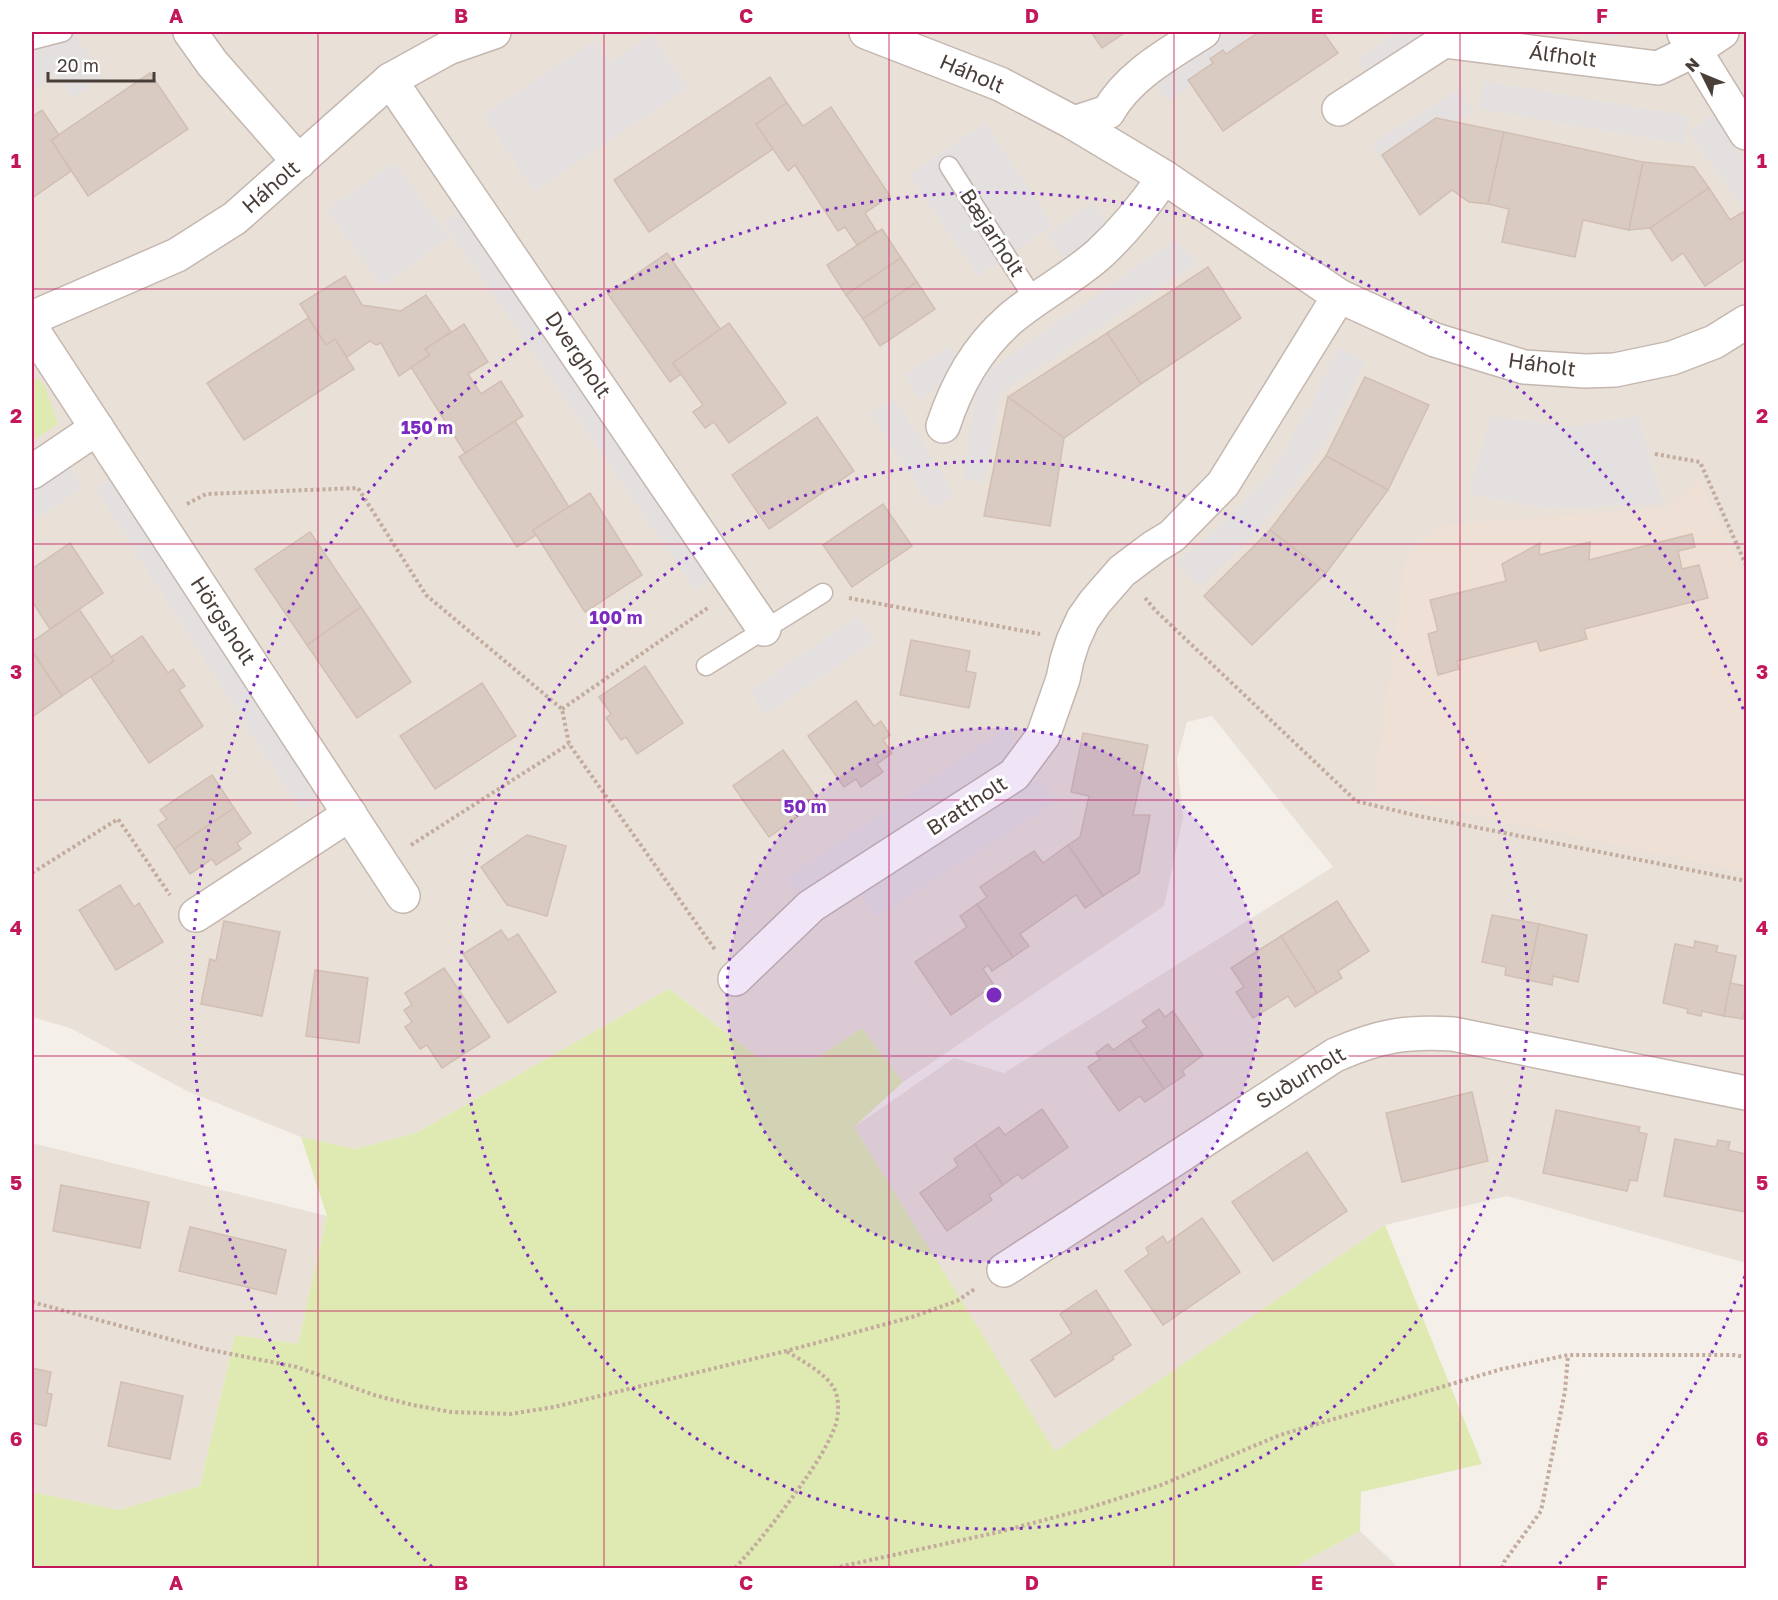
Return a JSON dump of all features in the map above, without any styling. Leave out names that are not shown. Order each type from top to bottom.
[{"type":"street","points":[[190,32],[212,63],[299,162]]},
{"type":"street","name":"Háholt","points":[[32,318],[177,255],[236,218],[390,80],[448,48],[494,32]]},
{"type":"street","name":"Háholt","points":[[866,32],[1000,84],[1074,123],[1164,177],[1339,296],[1446,344],[1524,368],[1585,372],[1615,370],[1672,358],[1714,342],[1746,322]]},
{"type":"street","points":[[1074,123],[1108,112],[1113,103],[1145,70],[1203,32]]},
{"type":"street","name":"Álfholt","points":[[1338,108],[1444,41],[1658,68],[1690,41],[1722,32]]},
{"type":"street","points":[[1690,41],[1746,133]]},
{"type":"street","name":"Dvergholt","points":[[390,80],[764,629]]},
{"type":"street","name":"Bæjarholt","points":[[943,426],[954,394],[970,365],[989,340],[1010,319],[1068,279],[1098,254],[1145,205],[1164,177]]},
{"type":"street","points":[[1122,571],[1172,536],[1222,484],[1339,296]]},
{"type":"street","name":"Hörgsholt","points":[[32,328],[403,896]]},
{"type":"street","points":[[32,472],[96,428]]},
{"type":"street","name":"Brattholt","points":[[735,979],[811,906],[1014,775],[1043,736],[1063,679],[1066,660],[1083,619],[1122,571]]},
{"type":"street","points":[[196,915],[350,814]]},
{"type":"street","name":"Suðurholt","points":[[1004,1270],[1335,1054],[1392,1035],[1422,1032],[1453,1034],[1746,1093]]},
{"type":"lane","points":[[32,40],[63,32]]},
{"type":"lane","name":"Bæjarholt","points":[[948,166],[1035,301]]},
{"type":"lane","points":[[706,666],[823,593]]},
{"type":"path","points":[[1655,454],[1700,462],[1746,565]]},
{"type":"path","points":[[156,519],[206,495],[358,488],[426,595],[562,709],[570,744],[735,979]]},
{"type":"path","points":[[1122,571],[1156,611],[1356,801],[1414,815],[1746,881]]},
{"type":"path","points":[[562,709],[737,588]]},
{"type":"path","points":[[823,593],[1073,641]]},
{"type":"path","points":[[382,863],[570,744]]},
{"type":"path","points":[[32,873],[118,819],[172,897],[196,915]]},
{"type":"path","points":[[32,1302],[206,1349],[297,1367],[374,1395],[413,1405],[451,1412],[510,1414],[554,1407],[786,1351],[912,1317],[957,1300],[1004,1270]]},
{"type":"path","points":[[735,1569],[794,1496],[817,1462],[835,1428],[839,1404],[834,1388],[824,1377],[786,1351]]},
{"type":"path","points":[[834,1569],[999,1532],[1082,1510],[1161,1485],[1280,1435],[1502,1369],[1568,1355],[1733,1355],[1746,1357]]},
{"type":"path","points":[[1502,1569],[1504,1562],[1541,1511],[1564,1391],[1568,1355]]},
{"type":"shaded area","points":[[32,32],[1746,32],[1746,1263],[1507,1196],[1385,1225],[1055,1453],[854,1127],[954,1058],[1004,1073],[1333,867],[1212,716],[1187,722],[1177,759],[1183,818],[1164,906],[903,1082],[862,1028],[817,1058],[758,1057],[669,989],[416,1133],[355,1149],[301,1137],[187,1091],[70,1028],[32,1017]]},
{"type":"shaded area","points":[[32,32],[80,32],[75,36],[103,76],[73,98],[56,74],[32,91]]},
{"type":"shaded area","points":[[1221,32],[1267,32],[1169,101],[1153,80]]},
{"type":"shaded area","points":[[1397,32],[1431,32],[1373,80],[1358,59]]},
{"type":"shaded area","points":[[1565,32],[1616,32],[1614,39]]},
{"type":"shaded area","points":[[652,35],[688,88],[534,191],[484,115],[594,41],[609,63]]},
{"type":"shaded area","points":[[1484,81],[1689,116],[1684,144],[1480,109]]},
{"type":"shaded area","points":[[1459,89],[1473,112],[1385,166],[1371,144]]},
{"type":"shaded area","points":[[1714,114],[1746,162],[1746,213],[1689,131]]},
{"type":"shaded area","points":[[985,123],[1053,225],[978,276],[909,175]]},
{"type":"shaded area","points":[[395,162],[449,238],[382,286],[327,210]]},
{"type":"shaded area","points":[[1092,202],[1109,226],[1064,259],[1047,235]]},
{"type":"shaded area","points":[[469,206],[721,573],[695,589],[444,223]]},
{"type":"shaded area","points":[[1176,239],[1197,263],[1000,393],[984,483],[964,479],[977,379]]},
{"type":"shaded area","points":[[949,346],[965,369],[920,399],[905,376]]},
{"type":"shaded area","points":[[1338,348],[1366,361],[1331,432],[1295,485],[1251,538],[1200,586],[1176,563],[1226,520],[1271,472],[1309,408]]},
{"type":"shaded area","points":[[894,399],[955,494],[932,508],[871,414]]},
{"type":"shaded area","points":[[1491,416],[1567,427],[1638,416],[1663,504],[1550,509],[1469,494]]},
{"type":"shaded area","points":[[67,464],[83,487],[32,522],[32,489]]},
{"type":"shaded area","points":[[121,471],[327,794],[301,811],[95,488]]},
{"type":"shaded area","points":[[1699,478],[1746,581],[1746,872],[1373,794],[1406,556],[1443,525],[1668,508]]},
{"type":"shaded area","points":[[858,616],[874,641],[766,714],[750,690]]},
{"type":"shaded area","points":[[1007,727],[1022,748],[800,899],[786,878]]},
{"type":"shaded area","points":[[1040,778],[1056,802],[876,917],[861,894]]},
{"type":"shaded area","points":[[32,1143],[327,1216],[298,1344],[235,1335],[200,1486],[119,1510],[32,1492]]},
{"type":"shaded area","points":[[1360,1531],[1399,1568],[1293,1568]]},
{"type":"green space","points":[[32,376],[44,384],[58,424],[32,441]]},
{"type":"green space","points":[[669,989],[758,1057],[817,1058],[862,1028],[903,1082],[854,1127],[1055,1452],[1385,1225],[1482,1464],[1361,1492],[1360,1531],[1293,1568],[32,1568],[32,1492],[119,1510],[200,1486],[235,1335],[298,1344],[327,1216],[301,1137],[355,1149],[416,1133]]},
{"type":"building","points":[[1091,32],[1126,32],[1102,48]]},
{"type":"building","points":[[1259,32],[1323,32],[1338,53],[1223,131],[1188,80],[1213,63],[1210,59],[1223,50],[1226,54]]},
{"type":"building","points":[[150,73],[188,129],[88,196],[51,140]]},
{"type":"building","points":[[770,77],[787,103],[756,124],[773,149],[649,232],[614,180]]},
{"type":"building","points":[[787,103],[803,126],[831,107],[890,196],[865,213],[877,232],[857,245],[845,227],[838,231],[795,165],[788,171],[756,124]]},
{"type":"building","points":[[42,110],[59,135],[51,140],[71,171],[32,198],[32,117]]},
{"type":"building","points":[[1436,118],[1504,132],[1488,204],[1469,202],[1452,190],[1420,215],[1382,155]]},
{"type":"building","points":[[1504,132],[1643,162],[1629,230],[1583,220],[1575,257],[1502,242],[1509,209],[1488,204]]},
{"type":"building","points":[[1643,162],[1694,167],[1709,188],[1650,228],[1629,230]]},
{"type":"building","points":[[1709,188],[1730,220],[1743,212],[1746,217],[1746,258],[1705,286],[1683,253],[1672,261],[1650,228]]},
{"type":"building","points":[[882,229],[901,258],[846,295],[827,265]]},
{"type":"building","points":[[667,253],[721,330],[673,363],[681,374],[670,382],[608,294]]},
{"type":"building","points":[[901,258],[917,282],[863,319],[846,295]]},
{"type":"building","points":[[1208,267],[1241,318],[1141,384],[1107,333]]},
{"type":"building","points":[[345,276],[362,305],[401,311],[426,295],[451,332],[425,349],[430,355],[399,376],[381,343],[376,345],[370,341],[347,357],[335,339],[326,345],[300,304]]},
{"type":"building","points":[[917,282],[935,309],[880,346],[863,319]]},
{"type":"building","points":[[308,318],[326,345],[335,339],[354,369],[244,440],[207,383]]},
{"type":"building","points":[[729,323],[786,403],[729,443],[714,422],[705,428],[693,412],[703,405],[673,363]]},
{"type":"building","points":[[464,324],[488,362],[468,374],[481,394],[501,381],[523,416],[465,453],[411,367],[430,355],[425,349]]},
{"type":"building","points":[[1107,333],[1141,384],[1064,438],[1008,397]]},
{"type":"building","points":[[1365,377],[1429,405],[1388,490],[1326,456]]},
{"type":"building","points":[[1008,397],[1064,438],[1050,526],[984,516]]},
{"type":"building","points":[[817,417],[854,471],[769,529],[732,475]]},
{"type":"building","points":[[515,421],[569,507],[533,530],[536,535],[517,547],[459,457]]},
{"type":"building","points":[[1326,456],[1388,490],[1326,573],[1270,530]]},
{"type":"building","points":[[590,493],[642,575],[585,612],[533,530]]},
{"type":"building","points":[[883,504],[912,546],[852,587],[823,545]]},
{"type":"building","points":[[1270,530],[1326,573],[1252,645],[1204,596]]},
{"type":"building","points":[[310,532],[361,607],[307,645],[255,569]]},
{"type":"building","points":[[1692,534],[1695,547],[1678,551],[1682,569],[1699,565],[1708,598],[1584,629],[1587,639],[1540,651],[1537,641],[1457,661],[1459,669],[1438,675],[1428,634],[1438,631],[1430,600],[1506,581],[1502,564],[1540,543],[1539,555],[1590,542],[1589,560]]},
{"type":"building","points":[[70,543],[103,593],[50,629],[32,601],[32,569]]},
{"type":"building","points":[[361,607],[411,682],[357,718],[307,645]]},
{"type":"building","points":[[79,609],[114,661],[62,696],[32,651],[32,642]]},
{"type":"building","points":[[142,636],[168,673],[173,669],[185,686],[179,690],[203,726],[149,763],[91,677],[114,661],[111,657]]},
{"type":"building","points":[[911,640],[970,651],[966,671],[976,673],[969,708],[900,695]]},
{"type":"building","points":[[32,651],[62,696],[32,717]]},
{"type":"building","points":[[645,666],[683,723],[637,754],[626,737],[621,740],[606,718],[611,714],[599,697]]},
{"type":"building","points":[[482,683],[516,736],[435,789],[400,736]]},
{"type":"building","points":[[856,701],[874,726],[881,721],[890,735],[883,740],[892,753],[877,764],[883,772],[861,787],[856,779],[844,787],[808,736]]},
{"type":"building","points":[[1083,733],[1148,745],[1133,815],[1150,815],[1139,873],[1103,896],[1068,845],[1080,837],[1089,796],[1071,792]]},
{"type":"building","points":[[783,750],[819,801],[769,837],[733,786]]},
{"type":"building","points":[[212,775],[234,808],[174,849],[158,825],[167,819],[160,810]]},
{"type":"building","points":[[234,808],[251,833],[237,843],[241,849],[216,865],[212,859],[190,874],[174,849]]},
{"type":"building","points":[[527,835],[566,846],[547,916],[507,905],[481,867]]},
{"type":"building","points":[[1068,845],[1103,896],[1085,908],[1076,895],[1020,934],[1029,946],[1013,957],[977,904],[987,897],[980,887],[1034,851],[1043,863]]},
{"type":"building","points":[[120,885],[134,907],[139,903],[163,942],[116,970],[79,910]]},
{"type":"building","points":[[1337,901],[1369,951],[1338,971],[1342,978],[1317,993],[1281,936]]},
{"type":"building","points":[[977,904],[1013,957],[992,971],[988,965],[983,969],[994,985],[951,1015],[915,962],[967,927],[960,916]]},
{"type":"building","points":[[1492,915],[1539,924],[1528,980],[1505,975],[1506,967],[1482,962]]},
{"type":"building","points":[[224,921],[280,932],[262,1016],[201,1004],[210,959],[216,961]]},
{"type":"building","points":[[1539,924],[1587,935],[1578,982],[1553,976],[1552,985],[1528,980]]},
{"type":"building","points":[[501,930],[508,940],[518,934],[556,992],[508,1023],[463,954]]},
{"type":"building","points":[[1281,936],[1317,993],[1295,1007],[1288,996],[1253,1018],[1236,992],[1244,987],[1231,968]]},
{"type":"building","points":[[1695,941],[1718,946],[1716,952],[1736,956],[1724,1016],[1702,1011],[1701,1016],[1687,1013],[1688,1009],[1663,1003],[1675,944],[1694,948]]},
{"type":"building","points":[[444,968],[490,1037],[442,1068],[427,1045],[420,1049],[405,1027],[412,1022],[404,1010],[412,1005],[405,993]]},
{"type":"building","points":[[315,970],[368,978],[359,1043],[306,1036]]},
{"type":"building","points":[[1730,983],[1746,986],[1743,1019],[1724,1016]]},
{"type":"building","points":[[1159,1009],[1165,1017],[1173,1011],[1203,1055],[1182,1071],[1185,1075],[1164,1089],[1129,1039],[1147,1027],[1142,1021]]},
{"type":"building","points":[[1129,1039],[1164,1089],[1145,1102],[1140,1096],[1119,1111],[1088,1067],[1100,1059],[1096,1053],[1108,1044],[1113,1050]]},
{"type":"building","points":[[1472,1092],[1488,1161],[1402,1182],[1386,1113]]},
{"type":"building","points":[[1042,1109],[1068,1147],[1022,1179],[1018,1174],[1003,1185],[975,1144],[999,1127],[1005,1135]]},
{"type":"building","points":[[1556,1110],[1640,1127],[1638,1132],[1647,1134],[1637,1181],[1630,1180],[1627,1191],[1543,1173]]},
{"type":"building","points":[[1675,1139],[1716,1147],[1718,1140],[1730,1142],[1728,1150],[1746,1154],[1746,1212],[1664,1196]]},
{"type":"building","points":[[975,1144],[1003,1185],[989,1195],[992,1200],[947,1231],[920,1193],[958,1166],[954,1159]]},
{"type":"building","points":[[1307,1152],[1347,1211],[1273,1261],[1232,1202]]},
{"type":"building","points":[[61,1185],[149,1202],[140,1248],[53,1231]]},
{"type":"building","points":[[1202,1218],[1240,1272],[1163,1325],[1125,1271],[1149,1254],[1146,1248],[1163,1236],[1167,1243]]},
{"type":"building","points":[[190,1227],[286,1250],[276,1294],[179,1271]]},
{"type":"building","points":[[1096,1290],[1131,1345],[1112,1357],[1114,1359],[1055,1397],[1031,1360],[1072,1333],[1060,1314]]},
{"type":"building","points":[[32,1368],[51,1372],[47,1393],[52,1394],[46,1426],[32,1423]]},
{"type":"building","points":[[121,1382],[183,1396],[170,1459],[108,1446]]}]
